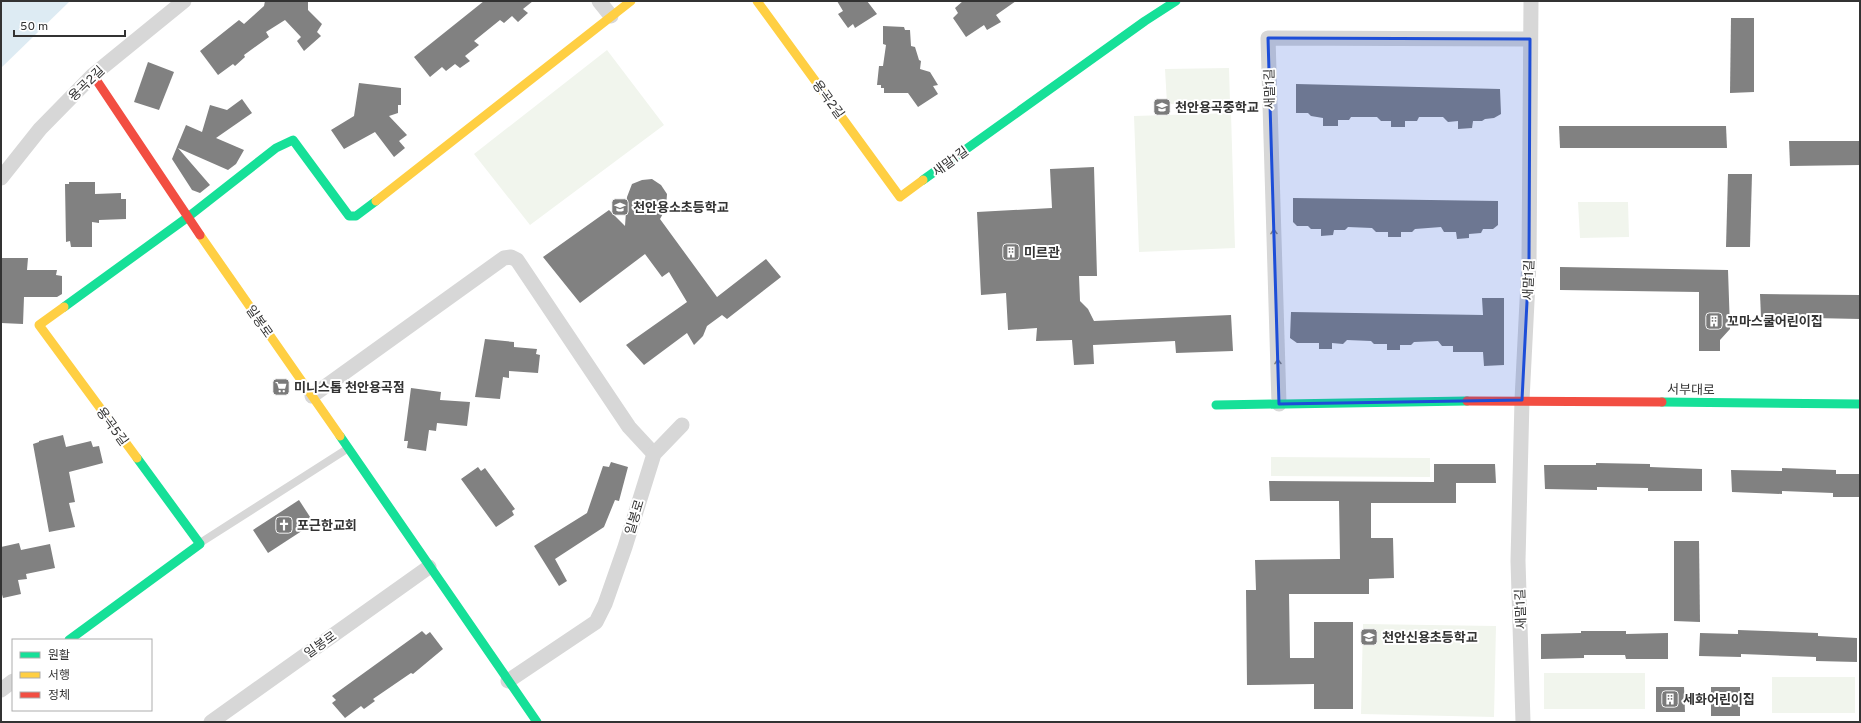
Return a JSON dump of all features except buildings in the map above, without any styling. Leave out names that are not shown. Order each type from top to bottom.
[{"type":"street","name":"용곡2길","points":[[1,178],[40,129],[93,75],[184,1]]},
{"type":"street","points":[[599,1],[611,16]]},
{"type":"street","points":[[188,217],[276,148],[293,140],[349,216],[356,216],[631,1]]},
{"type":"street","name":"용곡2길","points":[[757,1],[900,197]]},
{"type":"street","name":"새말1길","points":[[900,197],[1145,21],[1176,1]]},
{"type":"street","name":"새말1길","points":[[1523,722],[1518,561],[1522,400],[1529,262],[1531,1]]},
{"type":"street","name":"새말1길","points":[[1279,404],[1268,38],[1530,39]]},
{"type":"street","name":"일봉로","points":[[93,75],[188,217],[536,722]]},
{"type":"street","name":"용곡5길","points":[[188,217],[39,325],[200,544]]},
{"type":"street","points":[[312,396],[504,258],[511,257],[517,260],[629,427],[654,454],[682,426]]},
{"type":"street","points":[[1216,405],[1522,400]]},
{"type":"street","name":"서부대로","points":[[1522,400],[1860,404]]},
{"type":"street","name":"일봉로","points":[[508,681],[596,622],[605,604],[625,547],[654,454]]},
{"type":"street","points":[[70,639],[200,544]]},
{"type":"street","name":"일봉로","points":[[211,722],[429,567]]},
{"type":"street","points":[[1,690],[12,682]]},
{"type":"lane","points":[[200,544],[348,448]]},
{"type":"highlighted area","points":[[1268,38],[1530,39],[1529,262],[1522,400],[1279,404]]},
{"type":"shaded area","points":[[1,1],[70,1],[1,68]]},
{"type":"shaded area","points":[[607,50],[664,125],[530,225],[474,154]]},
{"type":"shaded area","points":[[1229,68],[1230,103],[1167,104],[1165,69]]},
{"type":"shaded area","points":[[1231,113],[1235,248],[1139,252],[1134,116]]},
{"type":"shaded area","points":[[1578,202],[1628,202],[1629,237],[1580,238]]},
{"type":"shaded area","points":[[1271,457],[1430,458],[1430,477],[1271,476]]},
{"type":"shaded area","points":[[1363,624],[1496,626],[1494,717],[1361,714]]},
{"type":"shaded area","points":[[1544,673],[1645,673],[1645,709],[1544,709]]},
{"type":"shaded area","points":[[1772,677],[1855,677],[1855,713],[1772,713]]},
{"type":"traffic: fast","points":[[923,180],[1145,21],[1176,1]]},
{"type":"traffic: fast","points":[[64,307],[188,217],[276,148],[293,140],[349,216],[356,216],[376,201]]},
{"type":"traffic: fast","points":[[1216,405],[1467,401]]},
{"type":"traffic: fast","points":[[1662,402],[1860,404]]},
{"type":"traffic: fast","points":[[340,436],[537,722]]},
{"type":"traffic: fast","points":[[70,639],[200,544],[137,458]]},
{"type":"traffic: slow","points":[[376,201],[631,1]]},
{"type":"traffic: slow","points":[[757,1],[900,197],[923,180]]},
{"type":"traffic: slow","points":[[200,235],[340,436]]},
{"type":"traffic: slow","points":[[64,307],[39,325],[137,458]]},
{"type":"traffic: jam","points":[[93,75],[200,235]]},
{"type":"traffic: jam","points":[[1467,401],[1662,402]]},
{"type":"place","name":"천안용곡중학교","points":[[1162,107]]},
{"type":"place","name":"천안용소초등학교","points":[[620,207]]},
{"type":"place","name":"미르관","points":[[1011,252]]},
{"type":"place","name":"꼬마스쿨어린이집","points":[[1714,321]]},
{"type":"place","name":"미니스톱 천안용곡점","points":[[281,387]]},
{"type":"place","name":"포근한교회","points":[[284,525]]},
{"type":"place","name":"천안신용초등학교","points":[[1369,637]]},
{"type":"place","name":"세화어린이집","points":[[1670,699]]}]
